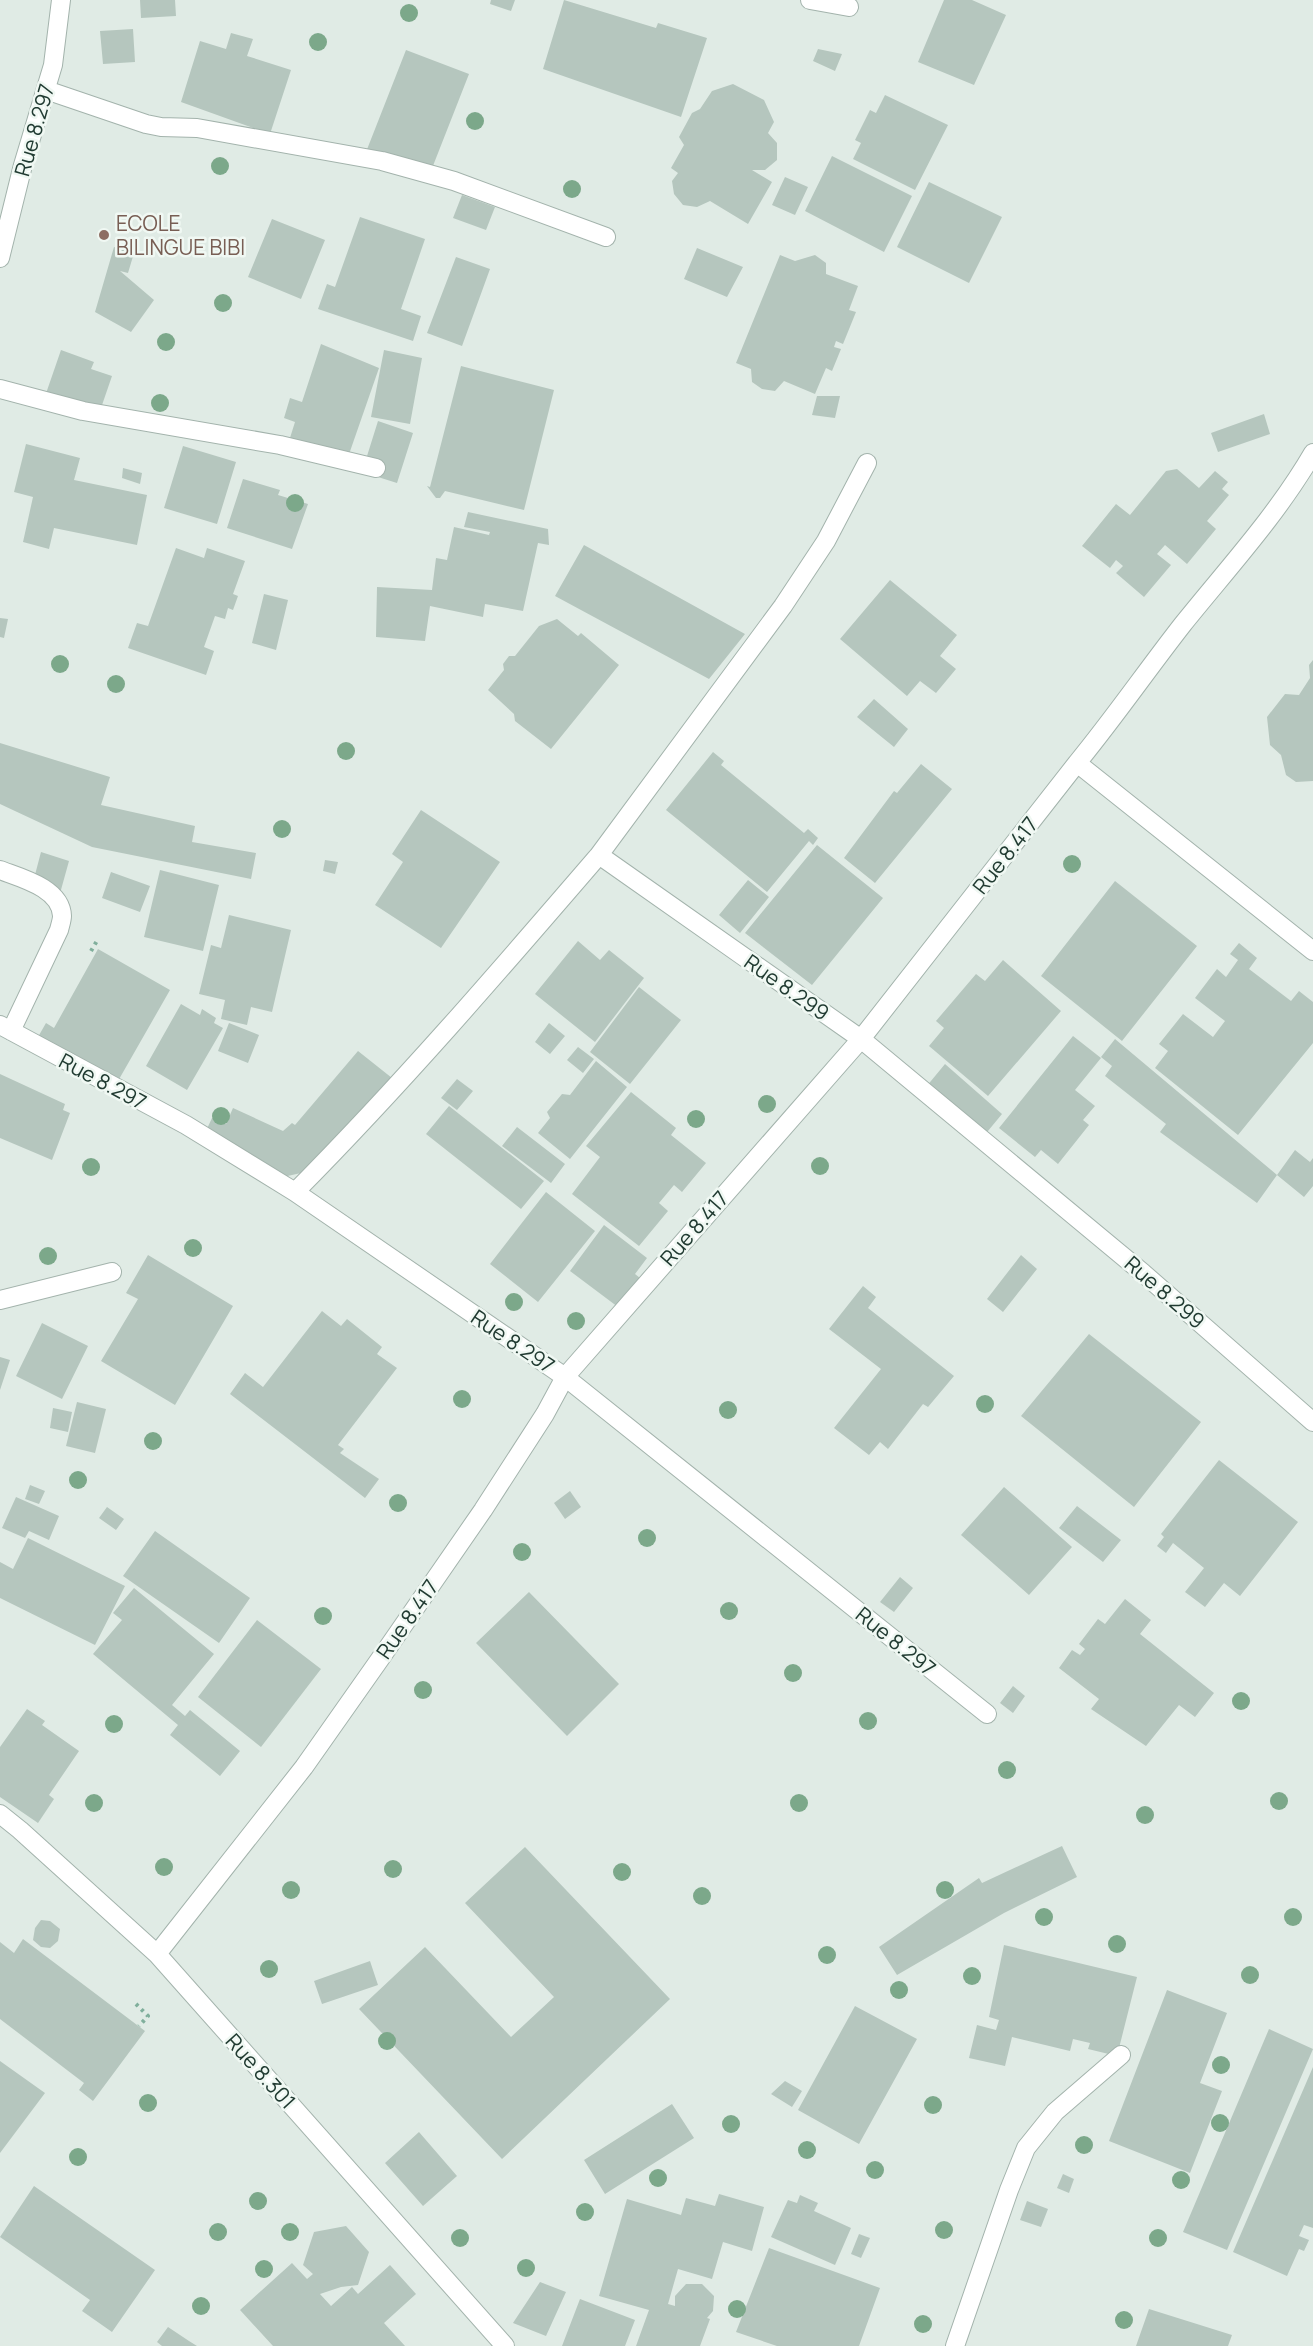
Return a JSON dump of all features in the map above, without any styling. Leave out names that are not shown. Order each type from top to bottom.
[{"type":"street","name":"Rue 8.297","points":[[0,258],[23,165],[53,65],[61,0]]},
{"type":"street","points":[[810,0],[849,6]]},
{"type":"street","points":[[46,90],[146,124],[197,128],[382,161],[453,181],[606,237]]},
{"type":"street","points":[[0,388],[83,411],[280,445],[376,468]]},
{"type":"street","name":"Rue 8.417","points":[[157,1954],[304,1767],[483,1510],[545,1414],[565,1377],[861,1040],[1184,624],[1306,480],[1313,453]]},
{"type":"street","points":[[295,1192],[363,1124],[599,855],[783,606],[826,541],[867,463]]},
{"type":"street","points":[[1077,763],[1313,951]]},
{"type":"street","name":"Rue 8.299","points":[[599,855],[861,1040],[1143,1273],[1313,1422]]},
{"type":"street","points":[[0,870],[39,886],[56,899],[62,916],[59,930],[6,1028]]},
{"type":"street","name":"Rue 8.297","points":[[6,1028],[186,1125],[295,1192],[565,1377],[987,1714]]},
{"type":"street","points":[[0,1300],[112,1272]]},
{"type":"street","name":"Rue 8.301","points":[[0,1815],[20,1830],[157,1954],[505,2346]]},
{"type":"street","points":[[955,2346],[1009,2190],[1026,2148],[1055,2112],[1121,2055]]},
{"type":"path","points":[[91,951],[98,939]]},
{"type":"path","points":[[136,2004],[148,2016],[139,2026]]},
{"type":"building","points":[[140,0],[175,0],[176,16],[141,18]]},
{"type":"building","points":[[491,0],[515,0],[511,11],[490,4]]},
{"type":"building","points":[[564,0],[656,28],[658,23],[707,38],[681,117],[543,69]]},
{"type":"building","points":[[944,0],[972,0],[1006,15],[974,85],[918,62]]},
{"type":"building","points":[[133,29],[135,62],[103,64],[100,31]]},
{"type":"building","points":[[231,33],[253,39],[247,56],[291,70],[270,134],[181,102],[200,41],[226,49]]},
{"type":"building","points":[[818,49],[842,54],[835,71],[813,61]]},
{"type":"building","points":[[406,50],[469,74],[429,176],[366,152]]},
{"type":"building","points":[[733,84],[764,100],[774,122],[768,133],[777,143],[777,160],[765,170],[752,170],[772,182],[748,224],[710,201],[697,207],[683,205],[674,194],[672,181],[678,173],[671,168],[684,145],[679,137],[692,113],[700,109],[712,91]]},
{"type":"building","points":[[885,95],[948,125],[915,190],[853,159],[861,143],[855,140],[870,110],[876,113]]},
{"type":"building","points":[[832,156],[912,196],[884,252],[805,211]]},
{"type":"building","points":[[785,177],[808,187],[795,215],[772,205]]},
{"type":"building","points":[[929,182],[1002,217],[969,283],[897,247]]},
{"type":"building","points":[[462,195],[495,207],[486,230],[453,218]]},
{"type":"building","points":[[360,217],[425,239],[401,309],[421,316],[413,341],[318,309],[327,284],[335,287]]},
{"type":"building","points":[[272,219],[325,240],[301,299],[248,277]]},
{"type":"building","points":[[114,247],[134,253],[128,273],[120,271],[154,300],[131,332],[95,312]]},
{"type":"building","points":[[697,248],[743,267],[727,297],[684,279]]},
{"type":"building","points":[[780,255],[795,261],[815,255],[826,263],[826,274],[858,286],[849,310],[856,312],[843,344],[836,341],[834,347],[841,349],[832,371],[826,368],[815,394],[784,381],[775,391],[762,389],[752,382],[751,369],[736,363]]},
{"type":"building","points":[[456,257],[490,269],[462,346],[427,333]]},
{"type":"building","points":[[321,344],[379,368],[347,460],[289,441],[295,422],[284,418],[290,398],[302,402]]},
{"type":"building","points":[[61,350],[94,362],[91,369],[112,376],[101,408],[80,401],[76,414],[42,405]]},
{"type":"building","points":[[384,350],[422,358],[410,424],[371,417]]},
{"type":"building","points":[[461,366],[554,390],[524,510],[445,491],[440,498],[436,498],[427,486],[430,487]]},
{"type":"building","points":[[817,396],[840,396],[835,418],[812,415]]},
{"type":"building","points":[[1264,414],[1270,434],[1218,452],[1211,433]]},
{"type":"building","points":[[378,421],[413,433],[397,483],[362,472]]},
{"type":"building","points":[[26,444],[80,458],[74,480],[147,495],[137,545],[54,528],[49,549],[23,542],[33,497],[14,492]]},
{"type":"building","points":[[183,446],[236,462],[217,524],[164,508]]},
{"type":"building","points":[[123,468],[142,473],[140,484],[122,478]]},
{"type":"building","points":[[1177,469],[1199,488],[1215,471],[1228,482],[1222,489],[1229,495],[1207,521],[1216,529],[1187,564],[1165,545],[1157,554],[1171,565],[1144,597],[1116,573],[1123,566],[1116,560],[1110,568],[1082,546],[1116,504],[1130,515],[1166,471]]},
{"type":"building","points":[[243,479],[280,490],[278,495],[308,504],[292,549],[227,528]]},
{"type":"building","points":[[468,512],[548,529],[549,545],[538,543],[523,611],[485,604],[483,617],[430,606],[425,641],[376,637],[377,587],[432,590],[436,558],[447,560],[454,527],[489,535],[490,532],[464,527]]},
{"type":"building","points":[[584,545],[745,634],[709,679],[555,596]]},
{"type":"building","points":[[176,548],[204,558],[207,548],[245,561],[233,594],[238,596],[233,610],[228,608],[225,619],[215,616],[204,647],[214,651],[206,675],[128,648],[137,623],[148,626]]},
{"type":"building","points":[[890,580],[957,635],[940,656],[956,669],[936,693],[920,681],[907,696],[840,639]]},
{"type":"building","points":[[264,594],[288,600],[276,650],[252,643]]},
{"type":"building","points":[[0,618],[8,619],[4,638],[0,637]]},
{"type":"building","points":[[557,619],[578,636],[581,633],[619,665],[551,749],[515,721],[514,714],[488,690],[504,670],[503,664],[509,656],[515,656],[539,626]]},
{"type":"building","points":[[1313,660],[1313,781],[1296,782],[1286,775],[1281,755],[1270,745],[1267,717],[1285,694],[1299,695],[1310,678],[1309,665]]},
{"type":"building","points":[[874,699],[908,729],[894,747],[857,717]]},
{"type":"building","points":[[0,743],[110,777],[101,805],[195,826],[192,842],[256,853],[251,879],[92,847],[0,804]]},
{"type":"building","points":[[713,752],[724,761],[721,765],[804,833],[808,829],[818,838],[813,845],[809,841],[767,892],[666,810]]},
{"type":"building","points":[[921,764],[952,789],[875,883],[844,858],[894,791],[897,793]]},
{"type":"building","points":[[421,810],[500,862],[441,948],[375,905],[403,862],[392,854]]},
{"type":"building","points":[[817,845],[883,898],[812,985],[745,933]]},
{"type":"building","points":[[41,852],[69,861],[59,897],[31,890]]},
{"type":"building","points":[[325,860],[338,862],[335,874],[323,871]]},
{"type":"building","points":[[160,870],[219,885],[203,951],[144,937]]},
{"type":"building","points":[[111,872],[150,886],[140,912],[102,898]]},
{"type":"building","points":[[748,880],[769,897],[740,933],[719,915]]},
{"type":"building","points":[[1115,881],[1197,946],[1122,1041],[1041,976]]},
{"type":"building","points":[[229,915],[291,930],[272,1012],[251,1007],[247,1025],[221,1019],[225,1000],[199,994],[211,945],[221,948]]},
{"type":"building","points":[[578,941],[600,960],[609,950],[644,978],[595,1042],[535,994]]},
{"type":"building","points":[[1239,943],[1257,958],[1249,969],[1291,1001],[1299,991],[1313,1002],[1313,1043],[1238,1135],[1155,1068],[1168,1051],[1159,1044],[1183,1014],[1213,1037],[1225,1021],[1195,998],[1217,969],[1226,977],[1238,960],[1230,954]]},
{"type":"building","points":[[98,949],[170,990],[110,1095],[30,1051],[46,1023],[54,1028]]},
{"type":"building","points":[[1003,960],[1061,1011],[988,1096],[929,1046],[944,1028],[936,1021],[976,974],[985,981]]},
{"type":"building","points":[[639,987],[681,1020],[630,1084],[590,1052]]},
{"type":"building","points":[[181,1004],[200,1015],[202,1009],[216,1018],[214,1023],[223,1028],[187,1090],[146,1066]]},
{"type":"building","points":[[229,1023],[259,1035],[248,1063],[218,1051]]},
{"type":"building","points":[[549,1023],[565,1036],[550,1054],[535,1042]]},
{"type":"building","points":[[1073,1036],[1101,1058],[1075,1090],[1095,1106],[1083,1120],[1089,1125],[1058,1164],[1041,1150],[1035,1157],[999,1128]]},
{"type":"building","points":[[1115,1039],[1277,1175],[1257,1203],[1160,1132],[1166,1124],[1105,1076],[1112,1066],[1101,1057]]},
{"type":"building","points":[[578,1047],[594,1059],[583,1073],[567,1060]]},
{"type":"building","points":[[358,1051],[392,1078],[310,1171],[283,1177],[205,1133],[212,1118],[226,1124],[233,1108],[283,1131],[292,1123],[295,1125]]},
{"type":"building","points":[[596,1061],[627,1087],[570,1159],[538,1133],[550,1118],[547,1112],[562,1094],[570,1095]]},
{"type":"building","points":[[945,1064],[1002,1114],[983,1137],[926,1087]]},
{"type":"building","points":[[0,1074],[65,1104],[63,1110],[70,1113],[52,1160],[0,1138]]},
{"type":"building","points":[[457,1079],[473,1091],[457,1110],[441,1098]]},
{"type":"building","points":[[631,1092],[676,1128],[671,1135],[706,1163],[682,1192],[674,1185],[659,1203],[668,1211],[639,1246],[572,1194],[600,1157],[586,1146]]},
{"type":"building","points":[[449,1106],[544,1181],[521,1209],[426,1134]]},
{"type":"building","points":[[517,1127],[565,1164],[551,1183],[502,1146]]},
{"type":"building","points":[[1295,1150],[1310,1162],[1313,1158],[1313,1186],[1304,1197],[1277,1175]]},
{"type":"building","points":[[546,1192],[595,1231],[538,1302],[490,1264]]},
{"type":"building","points":[[604,1225],[647,1258],[635,1274],[640,1278],[618,1307],[570,1271]]},
{"type":"building","points":[[148,1255],[233,1306],[175,1405],[101,1361],[138,1299],[126,1293]]},
{"type":"building","points":[[1021,1255],[1037,1269],[1003,1312],[987,1299]]},
{"type":"building","points":[[863,1286],[876,1297],[868,1308],[954,1376],[928,1407],[923,1404],[888,1449],[880,1442],[869,1455],[834,1428],[881,1369],[829,1329]]},
{"type":"building","points":[[322,1311],[341,1326],[347,1319],[382,1347],[377,1354],[397,1368],[338,1445],[344,1449],[340,1453],[379,1479],[365,1498],[230,1394],[245,1373],[263,1387]]},
{"type":"building","points":[[42,1323],[88,1346],[62,1399],[16,1376]]},
{"type":"building","points":[[1089,1334],[1201,1422],[1134,1507],[1021,1416]]},
{"type":"building","points":[[0,1357],[10,1360],[0,1390]]},
{"type":"building","points":[[77,1402],[106,1409],[95,1453],[66,1446]]},
{"type":"building","points":[[53,1408],[72,1412],[68,1432],[50,1428]]},
{"type":"building","points":[[1219,1460],[1298,1522],[1240,1596],[1224,1583],[1205,1607],[1185,1592],[1204,1568],[1173,1543],[1166,1553],[1157,1546],[1164,1537],[1161,1534]]},
{"type":"building","points":[[30,1485],[45,1491],[39,1504],[25,1499]]},
{"type":"building","points":[[1004,1487],[1072,1547],[1029,1595],[961,1535]]},
{"type":"building","points":[[570,1491],[581,1507],[565,1519],[554,1503]]},
{"type":"building","points":[[16,1497],[59,1516],[49,1540],[29,1531],[25,1538],[2,1528]]},
{"type":"building","points":[[1077,1506],[1121,1540],[1103,1562],[1059,1528]]},
{"type":"building","points":[[107,1507],[124,1519],[116,1530],[99,1518]]},
{"type":"building","points":[[155,1531],[250,1598],[219,1643],[123,1576]]},
{"type":"building","points":[[28,1538],[125,1586],[95,1645],[0,1598],[0,1562],[13,1569]]},
{"type":"building","points":[[900,1577],[913,1588],[894,1612],[880,1602]]},
{"type":"building","points":[[134,1588],[214,1654],[172,1705],[185,1716],[190,1710],[240,1751],[220,1776],[170,1735],[178,1725],[93,1654],[122,1620],[113,1613]]},
{"type":"building","points":[[529,1592],[619,1684],[567,1736],[476,1643]]},
{"type":"building","points":[[1125,1599],[1151,1620],[1140,1634],[1214,1693],[1195,1717],[1179,1705],[1146,1746],[1091,1709],[1099,1699],[1059,1668],[1072,1650],[1080,1655],[1085,1649],[1079,1644],[1098,1619],[1105,1624]]},
{"type":"building","points":[[257,1620],[321,1669],[261,1747],[198,1697]]},
{"type":"building","points":[[1013,1686],[1025,1696],[1013,1713],[1000,1703]]},
{"type":"building","points":[[27,1709],[45,1721],[42,1725],[79,1751],[49,1795],[54,1799],[38,1823],[0,1797],[0,1747]]},
{"type":"building","points":[[1062,1846],[1077,1877],[1004,1913],[897,1975],[879,1947],[979,1878],[982,1883]]},
{"type":"building","points":[[525,1847],[670,1999],[502,2159],[359,2009],[425,1947],[511,2037],[554,1997],[465,1903]]},
{"type":"building","points":[[41,1920],[50,1921],[60,1929],[58,1941],[50,1948],[41,1947],[33,1940],[35,1928]]},
{"type":"building","points":[[23,1939],[145,2031],[93,2101],[79,2090],[84,2083],[0,2019],[0,1942],[14,1953]]},
{"type":"building","points":[[1004,1945],[1137,1977],[1117,2056],[1088,2049],[1090,2043],[1073,2039],[1070,2051],[1012,2037],[1005,2066],[969,2058],[977,2025],[996,2030],[999,2020],[989,2017]]},
{"type":"building","points":[[370,1961],[378,1985],[322,2004],[314,1981]]},
{"type":"building","points":[[1167,1990],[1227,2013],[1200,2083],[1222,2091],[1190,2173],[1109,2141]]},
{"type":"building","points":[[855,2006],[917,2039],[859,2144],[798,2110]]},
{"type":"building","points":[[1269,2029],[1313,2049],[1227,2250],[1183,2232]]},
{"type":"building","points":[[0,2061],[45,2093],[0,2153]]},
{"type":"building","points":[[1313,2067],[1313,2228],[1304,2225],[1299,2236],[1309,2240],[1304,2251],[1299,2249],[1287,2276],[1233,2252]]},
{"type":"building","points":[[785,2081],[802,2091],[792,2107],[771,2094]]},
{"type":"building","points":[[672,2104],[694,2138],[605,2194],[584,2160]]},
{"type":"building","points":[[419,2132],[457,2176],[423,2206],[385,2163]]},
{"type":"building","points":[[1063,2174],[1074,2179],[1069,2193],[1057,2188]]},
{"type":"building","points":[[34,2186],[155,2270],[112,2332],[82,2311],[90,2300],[0,2237]]},
{"type":"building","points":[[719,2194],[764,2207],[752,2251],[723,2242],[712,2279],[678,2269],[668,2304],[675,2306],[675,2296],[686,2284],[702,2284],[714,2296],[713,2311],[707,2318],[710,2319],[700,2346],[636,2346],[649,2310],[599,2296],[627,2199],[681,2215],[686,2198],[715,2206]]},
{"type":"building","points":[[800,2195],[818,2203],[814,2211],[851,2228],[835,2265],[771,2237],[788,2200],[797,2203]]},
{"type":"building","points":[[1027,2201],[1048,2209],[1041,2227],[1020,2220]]},
{"type":"building","points":[[346,2226],[369,2252],[358,2285],[341,2287],[320,2294],[331,2306],[352,2287],[358,2294],[390,2265],[416,2294],[384,2323],[405,2346],[273,2346],[240,2310],[292,2263],[307,2279],[313,2274],[303,2265],[314,2232]]},
{"type":"building","points":[[859,2234],[870,2238],[861,2258],[851,2254]]},
{"type":"building","points":[[769,2248],[880,2288],[859,2346],[777,2346],[736,2332]]},
{"type":"building","points":[[540,2282],[566,2292],[546,2336],[513,2323]]},
{"type":"building","points":[[580,2299],[635,2320],[625,2346],[562,2346]]},
{"type":"building","points":[[1149,2309],[1232,2335],[1228,2346],[1136,2346]]},
{"type":"building","points":[[168,2327],[197,2346],[162,2346],[157,2342]]},
{"type":"place","name":"ECOLE BILINGUE BIBI","points":[[104,235]]}]
